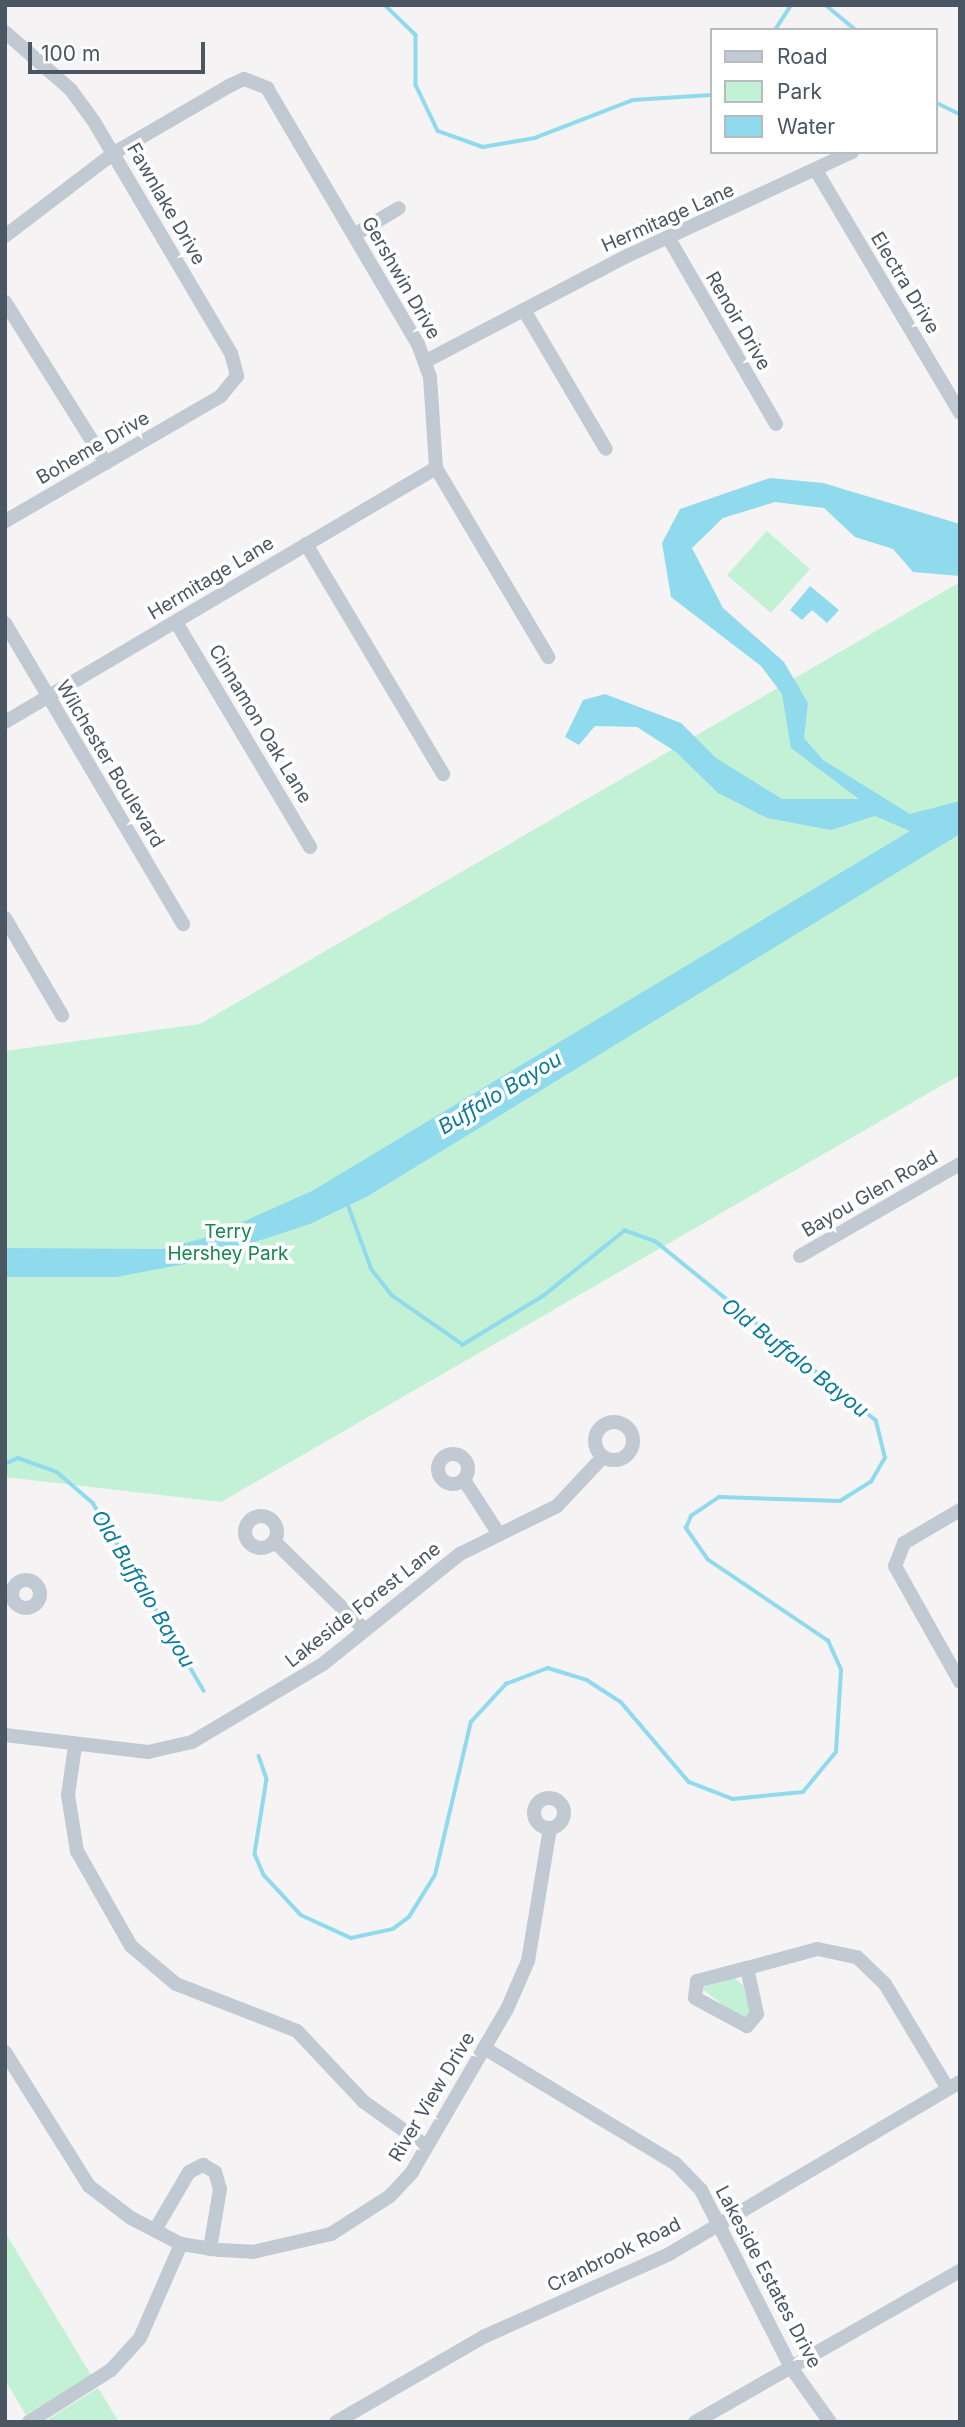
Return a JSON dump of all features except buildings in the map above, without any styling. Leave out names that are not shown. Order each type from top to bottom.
[{"type":"street","name":"Fawnlake Drive","points":[[5,32],[71,90],[114,153],[237,364],[232,388],[201,408]]},
{"type":"street","name":"Gershwin Drive","points":[[114,153],[231,85],[257,81],[273,96],[426,361],[436,468],[548,657]]},
{"type":"street","points":[[5,236],[114,153]]},
{"type":"street","name":"Hermitage Lane","points":[[426,361],[668,237],[817,173],[849,154]]},
{"type":"street","name":"Electra Drive","points":[[817,173],[960,413]]},
{"type":"street","points":[[354,235],[399,208]]},
{"type":"street","name":"Renoir Drive","points":[[668,237],[776,424]]},
{"type":"street","points":[[5,302],[106,463]]},
{"type":"street","points":[[524,310],[606,449]]},
{"type":"street","name":"Boheme Drive","points":[[5,521],[201,408]]},
{"type":"street","name":"Hermitage Lane","points":[[5,722],[436,468]]},
{"type":"street","points":[[306,544],[443,774]]},
{"type":"street","name":"Cinnamon Oak Lane","points":[[176,622],[310,847]]},
{"type":"street","name":"Wilchester Boulevard","points":[[5,623],[183,924]]},
{"type":"street","points":[[5,919],[62,1015]]},
{"type":"street","name":"Bayou Glen Road","points":[[800,1256],[960,1164]]},
{"type":"street","name":"Lakeside Forest Lane","points":[[5,1735],[75,1746],[148,1752],[192,1742],[323,1664],[424,1579],[499,1534],[557,1506],[603,1457]]},
{"type":"street","points":[[464,1480],[499,1534]]},
{"type":"street","points":[[960,1510],[904,1543],[897,1554],[900,1579],[960,1682]]},
{"type":"street","points":[[274,1541],[365,1630]]},
{"type":"street","points":[[75,1746],[70,1827],[89,1879],[131,1946],[176,1984],[297,2031],[364,2102],[426,2146]]},
{"type":"street","name":"River View Drive","points":[[5,2052],[89,2186],[155,2231],[181,2244],[253,2252],[331,2234],[390,2196],[426,2146],[484,2048],[528,1961],[550,1828]]},
{"type":"street","points":[[747,1968],[757,2014],[747,2026],[695,1998],[697,1981],[818,1949],[857,1957],[885,1983],[954,2085]]},
{"type":"street","name":"Lakeside Estates Drive","points":[[484,2048],[675,2163],[721,2221],[792,2369],[830,2422]]},
{"type":"street","name":"Cranbrook Road","points":[[336,2422],[483,2337],[669,2254],[954,2085]]},
{"type":"street","points":[[155,2231],[189,2172],[202,2165],[215,2172],[220,2189],[210,2249]]},
{"type":"street","points":[[29,2422],[111,2370],[140,2338],[181,2244]]},
{"type":"street","points":[[695,2422],[960,2271]]},
{"type":"green space","points":[[767,531],[810,569],[771,613],[727,575]]},
{"type":"green space","name":"Terry Hershey Park","points":[[960,582],[960,1075],[221,1502],[5,1477],[5,1051],[200,1024]]},
{"type":"green space","points":[[734,1978],[743,1985],[751,2013],[742,2020],[701,1988]]},
{"type":"green space","points":[[5,2232],[91,2375],[26,2415],[5,2380]]},
{"type":"green space","points":[[98,2388],[119,2422],[44,2422]]},
{"type":"water","name":"Buffalo Bayou","points":[[770,478],[823,483],[960,524],[960,576],[913,572],[893,549],[855,537],[824,508],[775,502],[723,518],[692,548],[723,608],[784,662],[808,703],[804,738],[823,760],[910,814],[960,801],[960,834],[368,1196],[310,1224],[190,1263],[116,1277],[5,1277],[5,1248],[163,1249],[211,1236],[312,1191],[910,831],[875,816],[831,830],[767,818],[718,793],[676,752],[637,727],[595,726],[579,745],[565,737],[583,700],[605,694],[681,723],[716,758],[782,799],[859,799],[791,748],[782,694],[761,666],[671,597],[662,543],[680,509]]},
{"type":"water","points":[[810,586],[839,610],[827,623],[812,610],[802,620],[790,610]]},
{"type":"waterway","points":[[385,5],[416,35],[416,85],[438,131],[483,147],[535,138],[633,100],[710,95]]},
{"type":"waterway","points":[[776,28],[791,5]]},
{"type":"waterway","points":[[826,5],[854,28]]},
{"type":"waterway","points":[[937,103],[960,114]]},
{"type":"waterway","name":"Old Buffalo Bayou","points":[[259,1756],[267,1779],[255,1854],[264,1875],[301,1915],[351,1938],[393,1929],[409,1917],[435,1875],[471,1722],[506,1684],[548,1668],[587,1680],[621,1702],[689,1782],[733,1799],[803,1792],[836,1752],[841,1670],[828,1641],[708,1560],[686,1528],[691,1516],[719,1497],[840,1501],[871,1482],[885,1458],[876,1421],[656,1242],[625,1231],[544,1296],[463,1345],[392,1296],[371,1269],[347,1203]]},
{"type":"waterway","name":"Old Buffalo Bayou","points":[[5,1464],[18,1458],[57,1472],[93,1503],[204,1691]]}]
